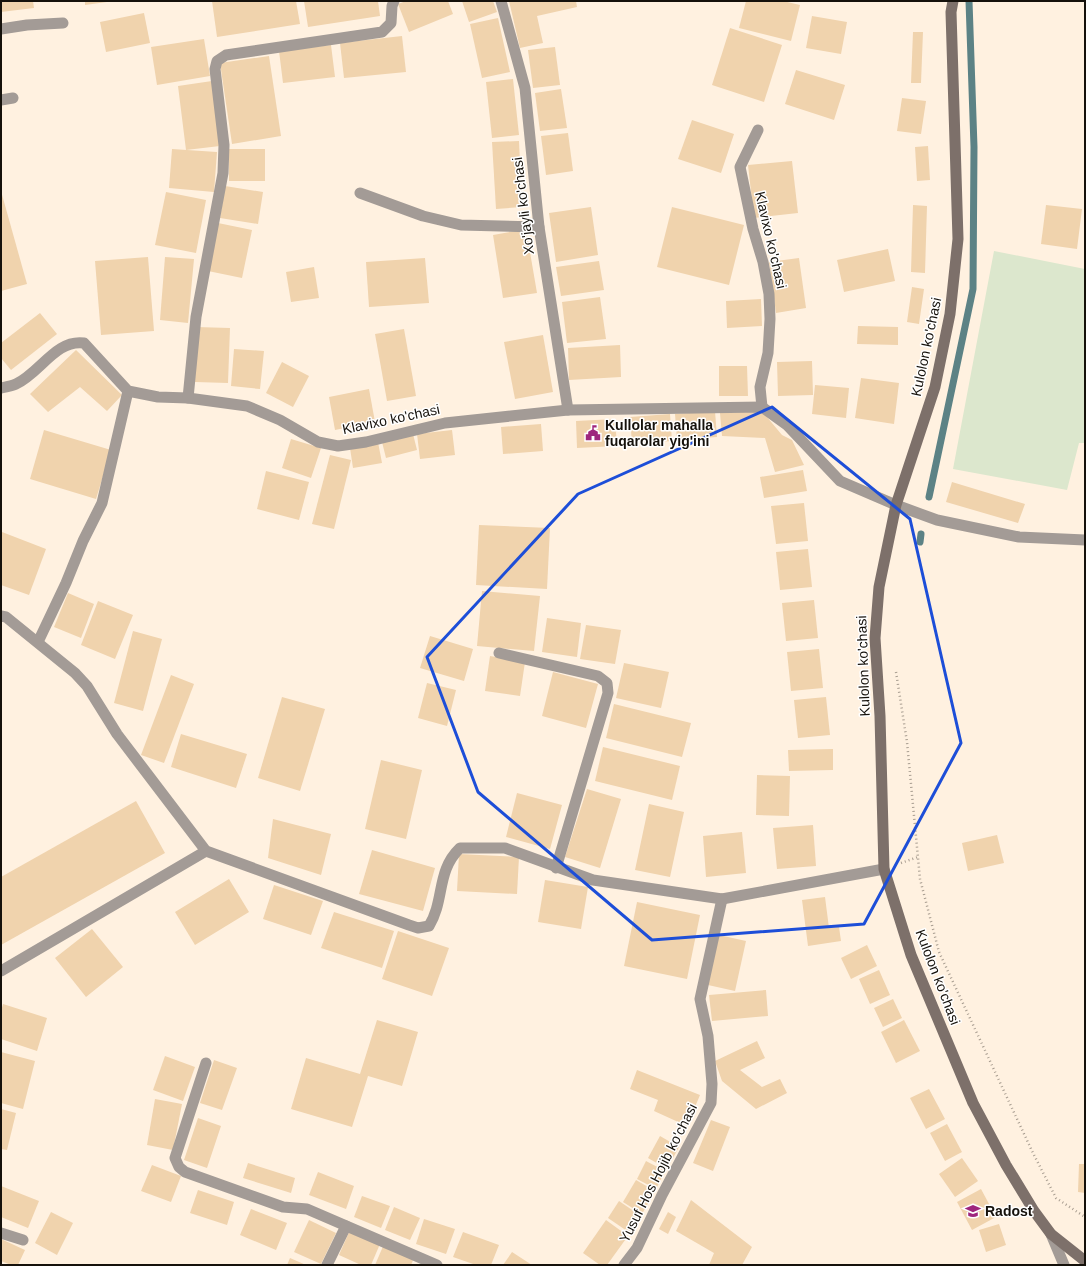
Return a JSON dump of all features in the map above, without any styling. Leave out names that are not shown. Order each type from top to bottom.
[{"type":"main road","name":"Kulolon ko'chasi","points":[[953,1],[951,12],[958,239],[955,276],[950,314],[935,387],[896,505],[879,587],[875,638],[880,716],[884,869],[911,955],[973,1103],[1006,1165],[1034,1211],[1051,1234],[1085,1261]]},
{"type":"street","points":[[188,398],[196,317],[223,173],[224,145],[215,69],[217,61],[226,55],[382,32],[391,23],[392,6],[394,1]]},
{"type":"street","name":"Xo'jayli ko'chasi","points":[[501,1],[525,88],[539,227],[568,410]]},
{"type":"street","points":[[1,29],[26,25],[63,23]]},
{"type":"street","points":[[1,100],[14,98]]},
{"type":"street","name":"Klavixo ko'chasi","points":[[128,391],[158,397],[188,398],[247,406],[280,420],[318,442],[338,446],[366,442],[445,422],[568,410],[762,407],[760,387],[768,353],[770,319],[769,294],[763,262],[753,229],[740,167],[758,130]]},
{"type":"street","points":[[360,193],[423,216],[461,225],[539,227]]},
{"type":"street","points":[[1,388],[17,384],[65,345],[75,342],[84,343],[128,391],[102,503],[82,541],[66,583],[38,642]]},
{"type":"street","points":[[762,407],[787,425],[840,481],[896,505],[937,520],[1019,537],[1085,540]]},
{"type":"street","points":[[1,616],[6,617],[38,642],[75,673],[87,686],[116,734],[206,851],[418,928],[429,926],[434,917],[446,866],[451,857],[460,848],[505,848],[592,880],[722,900],[884,869]]},
{"type":"street","points":[[499,653],[598,676],[606,683],[608,693],[556,868]]},
{"type":"street","points":[[1,971],[206,851]]},
{"type":"street","name":"Yusuf Hos Hojib ko'chasi","points":[[624,1265],[637,1248],[662,1195],[711,1103],[712,1084],[708,1036],[700,998],[722,900]]},
{"type":"street","points":[[206,1063],[175,1158],[179,1167],[185,1172],[283,1207],[307,1209],[437,1265]]},
{"type":"street","points":[[327,1265],[346,1226]]},
{"type":"street","points":[[1,1233],[23,1240]]},
{"type":"street","points":[[1051,1234],[1064,1265]]},
{"type":"path","points":[[896,671],[907,742],[920,879],[939,952],[1032,1151],[1056,1198],[1085,1217]]},
{"type":"highlighted area","points":[[772,407],[910,519],[961,743],[864,924],[652,940],[478,792],[427,657],[578,494]]},
{"type":"green space","points":[[994,251],[1085,269],[1085,443],[1079,443],[1067,490],[953,469]]},
{"type":"building","points":[[1,1],[33,1],[34,8],[1,12]]},
{"type":"building","points":[[85,1],[107,1],[107,2],[85,5]]},
{"type":"building","points":[[212,1],[296,1],[300,24],[217,37]]},
{"type":"building","points":[[304,1],[378,1],[380,16],[308,27]]},
{"type":"building","points":[[406,1],[448,1],[453,14],[409,32],[398,4]]},
{"type":"building","points":[[462,1],[493,1],[497,12],[469,22]]},
{"type":"building","points":[[509,1],[576,1],[577,7],[537,16],[543,43],[520,48]]},
{"type":"building","points":[[746,1],[783,1],[800,5],[791,41],[739,28]]},
{"type":"building","points":[[144,13],[150,43],[106,52],[100,22]]},
{"type":"building","points":[[812,16],[847,22],[841,54],[806,48]]},
{"type":"building","points":[[498,18],[510,72],[482,78],[470,24]]},
{"type":"building","points":[[730,28],[782,45],[764,102],[712,85]]},
{"type":"building","points":[[913,32],[923,32],[921,83],[911,83]]},
{"type":"building","points":[[402,36],[406,72],[344,78],[340,43]]},
{"type":"building","points":[[204,39],[210,76],[157,85],[151,47]]},
{"type":"building","points":[[331,45],[335,77],[283,83],[279,51]]},
{"type":"building","points":[[555,47],[560,85],[533,88],[528,50]]},
{"type":"building","points":[[269,56],[281,136],[232,144],[220,63]]},
{"type":"building","points":[[796,70],[845,85],[834,120],[785,104]]},
{"type":"building","points":[[513,79],[519,135],[492,138],[486,82]]},
{"type":"building","points":[[212,81],[220,146],[186,150],[178,86]]},
{"type":"building","points":[[561,89],[567,128],[540,131],[535,93]]},
{"type":"building","points":[[902,98],[926,101],[921,134],[897,131]]},
{"type":"building","points":[[692,120],[734,134],[721,173],[678,159]]},
{"type":"building","points":[[568,133],[573,171],[546,175],[541,136]]},
{"type":"building","points":[[519,141],[522,207],[496,209],[492,142]]},
{"type":"building","points":[[928,146],[930,180],[917,181],[915,147]]},
{"type":"building","points":[[172,149],[217,152],[214,192],[169,188]]},
{"type":"building","points":[[229,149],[265,149],[265,181],[229,181]]},
{"type":"building","points":[[792,161],[798,213],[754,218],[748,165]]},
{"type":"building","points":[[225,186],[263,192],[258,224],[220,218]]},
{"type":"building","points":[[1,191],[27,284],[1,291]]},
{"type":"building","points":[[166,192],[206,200],[196,253],[155,245]]},
{"type":"building","points":[[913,205],[927,206],[925,273],[911,272]]},
{"type":"building","points":[[1046,205],[1082,209],[1077,249],[1041,244]]},
{"type":"building","points":[[591,207],[598,255],[556,262],[549,213]]},
{"type":"building","points":[[672,207],[744,225],[729,285],[657,267]]},
{"type":"building","points":[[218,223],[252,230],[242,278],[208,271]]},
{"type":"building","points":[[526,229],[537,293],[503,298],[493,235]]},
{"type":"building","points":[[888,249],[895,281],[844,292],[837,260]]},
{"type":"building","points":[[148,257],[154,331],[101,335],[95,261]]},
{"type":"building","points":[[165,257],[194,259],[188,323],[160,320]]},
{"type":"building","points":[[425,258],[429,303],[369,307],[366,262]]},
{"type":"building","points":[[799,258],[806,308],[776,313],[769,262]]},
{"type":"building","points":[[599,261],[604,290],[561,296],[556,267]]},
{"type":"building","points":[[314,267],[319,298],[291,302],[286,272]]},
{"type":"building","points":[[912,287],[924,289],[919,324],[907,322]]},
{"type":"building","points":[[600,297],[606,339],[567,343],[562,302]]},
{"type":"building","points":[[761,299],[762,326],[727,328],[726,301]]},
{"type":"building","points":[[40,313],[57,334],[11,370],[1,358],[1,343]]},
{"type":"building","points":[[858,326],[898,327],[898,345],[857,344]]},
{"type":"building","points":[[196,327],[230,328],[228,383],[195,382]]},
{"type":"building","points":[[404,329],[416,396],[387,401],[375,334]]},
{"type":"building","points":[[543,335],[553,392],[515,399],[504,342]]},
{"type":"building","points":[[620,345],[621,377],[569,380],[568,348]]},
{"type":"building","points":[[234,349],[264,351],[260,389],[231,386]]},
{"type":"building","points":[[76,350],[122,395],[107,411],[80,387],[48,412],[30,394]]},
{"type":"building","points":[[812,361],[813,395],[778,396],[777,362]]},
{"type":"building","points":[[282,362],[309,376],[293,407],[266,393]]},
{"type":"building","points":[[719,366],[747,366],[748,396],[719,396]]},
{"type":"building","points":[[861,378],[899,383],[894,424],[855,418]]},
{"type":"building","points":[[815,385],[849,388],[846,418],[812,414]]},
{"type":"building","points":[[369,389],[375,422],[335,430],[329,397]]},
{"type":"building","points":[[715,411],[717,437],[677,440],[675,414]]},
{"type":"building","points":[[762,411],[782,435],[792,440],[804,465],[775,472],[765,438],[722,436],[720,413]]},
{"type":"building","points":[[670,414],[672,441],[632,444],[630,417]]},
{"type":"building","points":[[615,419],[617,446],[577,448],[576,421]]},
{"type":"building","points":[[541,424],[543,451],[503,454],[501,427]]},
{"type":"building","points":[[44,430],[111,450],[96,499],[30,479]]},
{"type":"building","points":[[452,430],[455,455],[420,459],[417,434]]},
{"type":"building","points":[[413,434],[417,450],[386,458],[382,442]]},
{"type":"building","points":[[291,439],[321,448],[311,478],[282,468]]},
{"type":"building","points":[[378,442],[382,463],[353,468],[350,448]]},
{"type":"building","points":[[330,455],[351,460],[334,529],[312,524]]},
{"type":"building","points":[[803,470],[807,491],[764,498],[760,477]]},
{"type":"building","points":[[266,471],[309,482],[299,520],[257,509]]},
{"type":"building","points":[[952,482],[1025,504],[1018,523],[946,502]]},
{"type":"building","points":[[804,503],[808,541],[776,544],[771,506]]},
{"type":"building","points":[[479,525],[550,528],[547,589],[476,585]]},
{"type":"building","points":[[2,532],[46,549],[29,595],[1,585]]},
{"type":"building","points":[[808,549],[812,587],[780,590],[776,552]]},
{"type":"building","points":[[482,591],[540,596],[534,651],[477,646]]},
{"type":"building","points":[[68,593],[94,604],[81,638],[54,627]]},
{"type":"building","points":[[814,600],[818,638],[786,641],[782,603]]},
{"type":"building","points":[[98,601],[133,615],[115,659],[81,645]]},
{"type":"building","points":[[547,618],[581,623],[577,657],[542,652]]},
{"type":"building","points":[[586,625],[621,630],[615,664],[580,659]]},
{"type":"building","points":[[133,631],[162,639],[143,711],[114,703]]},
{"type":"building","points":[[430,636],[473,649],[464,681],[420,668]]},
{"type":"building","points":[[819,649],[823,688],[791,691],[787,652]]},
{"type":"building","points":[[490,656],[525,662],[520,696],[485,691]]},
{"type":"building","points":[[624,663],[669,672],[661,708],[616,698]]},
{"type":"building","points":[[553,672],[598,684],[586,728],[542,716]]},
{"type":"building","points":[[171,675],[194,684],[164,763],[141,755]]},
{"type":"building","points":[[427,683],[456,690],[447,726],[418,718]]},
{"type":"building","points":[[282,697],[325,709],[300,791],[258,778]]},
{"type":"building","points":[[826,697],[830,735],[798,738],[794,700]]},
{"type":"building","points":[[614,704],[691,723],[682,757],[606,738]]},
{"type":"building","points":[[181,734],[247,754],[236,788],[171,767]]},
{"type":"building","points":[[603,747],[680,766],[672,800],[595,781]]},
{"type":"building","points":[[833,749],[833,770],[789,771],[788,750]]},
{"type":"building","points":[[381,760],[422,770],[406,839],[365,829]]},
{"type":"building","points":[[757,775],[790,776],[789,816],[756,815]]},
{"type":"building","points":[[587,789],[621,799],[600,868],[565,857]]},
{"type":"building","points":[[517,793],[562,805],[550,849],[506,837]]},
{"type":"building","points":[[136,801],[165,853],[1,945],[1,877]]},
{"type":"building","points":[[649,804],[684,812],[670,877],[635,870]]},
{"type":"building","points":[[273,819],[331,834],[321,875],[268,858]]},
{"type":"building","points":[[813,825],[816,866],[777,869],[773,828]]},
{"type":"building","points":[[742,832],[746,873],[706,877],[703,836]]},
{"type":"building","points":[[997,835],[1004,863],[968,871],[962,843]]},
{"type":"building","points":[[372,850],[435,868],[423,911],[359,894]]},
{"type":"building","points":[[459,854],[519,857],[517,894],[457,891]]},
{"type":"building","points":[[229,879],[249,912],[195,945],[175,912]]},
{"type":"building","points":[[545,880],[588,887],[581,929],[538,922]]},
{"type":"building","points":[[274,885],[323,901],[311,935],[263,919]]},
{"type":"building","points":[[825,897],[829,928],[839,927],[841,941],[808,946],[802,900]]},
{"type":"building","points":[[637,902],[700,915],[687,979],[624,966]]},
{"type":"building","points":[[334,912],[394,931],[382,968],[321,948]]},
{"type":"building","points":[[92,929],[123,967],[86,997],[55,958]]},
{"type":"building","points":[[398,931],[449,948],[432,996],[382,979]]},
{"type":"building","points":[[719,935],[746,941],[735,991],[708,985]]},
{"type":"building","points":[[867,945],[877,966],[851,979],[841,958]]},
{"type":"building","points":[[879,970],[890,995],[870,1004],[859,979]]},
{"type":"building","points":[[766,990],[768,1016],[712,1021],[709,995]]},
{"type":"building","points":[[893,999],[902,1018],[883,1027],[874,1008]]},
{"type":"building","points":[[3,1004],[47,1018],[37,1051],[1,1039],[1,1011]]},
{"type":"building","points":[[377,1020],[418,1032],[402,1086],[368,1076],[352,1127],[291,1109],[306,1058],[360,1074]]},
{"type":"building","points":[[904,1020],[920,1051],[896,1063],[881,1032]]},
{"type":"building","points":[[757,1041],[765,1058],[740,1070],[762,1087],[780,1079],[787,1093],[756,1109],[722,1081],[715,1061]]},
{"type":"building","points":[[1,1052],[35,1061],[23,1109],[1,1103]]},
{"type":"building","points":[[165,1056],[195,1067],[183,1101],[153,1090]]},
{"type":"building","points":[[214,1060],[237,1068],[222,1110],[200,1103]]},
{"type":"building","points":[[637,1070],[700,1095],[687,1126],[654,1111],[658,1100],[630,1089]]},
{"type":"building","points":[[929,1089],[945,1119],[926,1129],[910,1098]]},
{"type":"building","points":[[155,1099],[182,1104],[173,1150],[147,1145]]},
{"type":"building","points":[[1,1109],[16,1113],[7,1150],[1,1149]]},
{"type":"building","points":[[198,1118],[221,1126],[207,1168],[184,1160]]},
{"type":"building","points":[[711,1120],[730,1127],[713,1171],[693,1163]]},
{"type":"building","points":[[947,1124],[962,1152],[945,1161],[930,1133]]},
{"type":"building","points":[[660,1136],[679,1147],[667,1169],[648,1158]]},
{"type":"building","points":[[962,1158],[978,1181],[955,1197],[939,1174]]},
{"type":"building","points":[[646,1161],[665,1171],[656,1189],[637,1179]]},
{"type":"building","points":[[248,1163],[295,1178],[291,1193],[243,1178]]},
{"type":"building","points":[[1079,1164],[1085,1164],[1085,1193],[1078,1192]]},
{"type":"building","points":[[152,1165],[181,1176],[171,1202],[141,1191]]},
{"type":"building","points":[[318,1172],[354,1186],[346,1209],[309,1195]]},
{"type":"building","points":[[636,1180],[655,1191],[642,1214],[623,1202]]},
{"type":"building","points":[[1,1186],[39,1201],[28,1228],[1,1217]]},
{"type":"building","points":[[981,1189],[996,1217],[972,1230],[957,1202]]},
{"type":"building","points":[[198,1190],[234,1202],[227,1225],[190,1213]]},
{"type":"building","points":[[362,1196],[390,1206],[381,1228],[354,1217]]},
{"type":"building","points":[[691,1200],[752,1247],[742,1265],[709,1265],[714,1253],[676,1231]]},
{"type":"building","points":[[619,1201],[641,1216],[630,1233],[608,1218]]},
{"type":"building","points":[[394,1207],[420,1218],[410,1240],[385,1230]]},
{"type":"building","points":[[251,1209],[287,1223],[276,1250],[240,1235]]},
{"type":"building","points":[[51,1212],[73,1223],[57,1255],[35,1243]]},
{"type":"building","points":[[668,1212],[676,1217],[668,1234],[659,1229]]},
{"type":"building","points":[[424,1219],[455,1229],[446,1254],[416,1244]]},
{"type":"building","points":[[309,1220],[336,1233],[321,1264],[294,1252]]},
{"type":"building","points":[[606,1220],[628,1236],[607,1265],[600,1265],[583,1253]]},
{"type":"building","points":[[999,1224],[1006,1245],[986,1252],[979,1230]]},
{"type":"building","points":[[350,1230],[380,1244],[371,1265],[361,1265],[339,1255]]},
{"type":"building","points":[[463,1232],[499,1245],[491,1265],[476,1265],[453,1257]]},
{"type":"building","points":[[1,1239],[25,1250],[18,1265],[11,1265],[1,1261]]},
{"type":"building","points":[[384,1244],[414,1258],[411,1265],[375,1265]]},
{"type":"building","points":[[512,1252],[532,1265],[503,1265]]},
{"type":"building","points":[[290,1258],[306,1265],[287,1265]]},
{"type":"waterway","points":[[929,497],[973,289],[974,147],[969,1]]},
{"type":"waterway","points":[[920,542],[921,534]]},
{"type":"place","name":"Kullolar mahalla fuqarolar yig'ini","points":[[593,433]]},
{"type":"place","name":"Radost","points":[[973,1211]]}]
